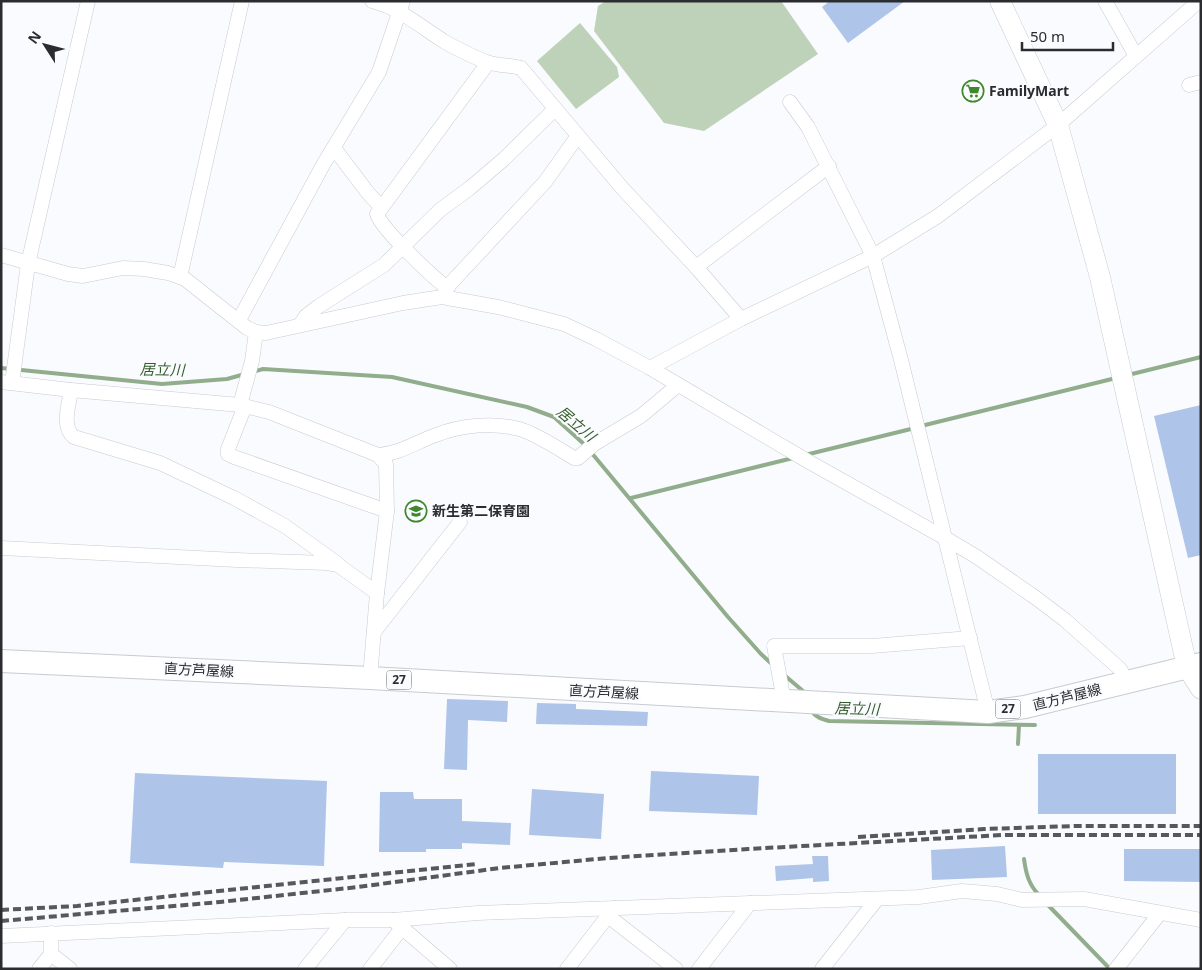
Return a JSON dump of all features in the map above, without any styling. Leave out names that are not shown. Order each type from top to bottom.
[{"type":"main road","name":"直方芦屋線","points":[[1,661],[788,698],[824,703],[988,712],[1025,707],[1194,666]]},
{"type":"street","points":[[88,1],[28,264],[15,361],[9,381],[71,390],[243,406],[269,412],[378,455],[389,455],[436,434],[462,427],[495,425],[521,429],[574,458],[578,458],[594,444],[641,416],[678,385]]},
{"type":"street","points":[[180,277],[242,1]]},
{"type":"street","points":[[372,1],[402,6],[446,42],[488,63],[512,65],[521,68],[577,137],[741,319]]},
{"type":"street","points":[[1000,1],[1058,125],[1100,277],[1122,377],[1201,689]]},
{"type":"street","points":[[1104,1],[1136,56]]},
{"type":"street","points":[[650,368],[741,319],[873,256],[938,216],[1058,125],[1198,1]]},
{"type":"street","points":[[239,320],[378,72],[402,6]]},
{"type":"street","points":[[444,293],[379,220],[377,214],[488,63]]},
{"type":"street","points":[[790,102],[808,127],[873,256],[918,426],[988,712]]},
{"type":"street","points":[[300,325],[306,316],[319,306],[373,272],[403,247],[411,236],[440,210],[504,159],[555,109]]},
{"type":"street","points":[[444,293],[546,182],[577,137]]},
{"type":"street","points":[[334,148],[381,207]]},
{"type":"street","points":[[696,267],[829,166]]},
{"type":"street","points":[[1,255],[28,264],[83,276],[123,268],[168,272],[185,279],[247,328],[256,332],[266,333],[444,293],[564,324],[650,368],[945,538],[1036,598],[1065,620],[1120,669],[1127,682]]},
{"type":"street","points":[[256,332],[243,406],[228,454],[387,511]]},
{"type":"street","points":[[71,390],[66,426],[69,433],[74,437],[160,463],[225,494],[285,526],[377,594]]},
{"type":"street","points":[[370,678],[377,594],[387,511],[386,464],[378,455]]},
{"type":"street","points":[[374,632],[460,522]]},
{"type":"street","points":[[1,548],[338,564]]},
{"type":"street","points":[[788,698],[774,646],[872,646],[970,638]]},
{"type":"street","points":[[1,936],[345,920],[398,924],[478,913],[611,912],[750,903],[919,897],[962,891],[997,894],[1022,900],[1084,899],[1201,920]]},
{"type":"street","points":[[822,969],[876,899]]},
{"type":"street","points":[[699,969],[750,903]]},
{"type":"street","points":[[567,969],[611,912]]},
{"type":"street","points":[[611,912],[676,969]]},
{"type":"street","points":[[1116,969],[1160,913]]},
{"type":"street","points":[[305,969],[345,920]]},
{"type":"street","points":[[398,924],[443,967]]},
{"type":"street","points":[[370,969],[398,924]]},
{"type":"street","points":[[39,969],[51,954],[51,933]]},
{"type":"street","points":[[51,954],[70,969]]},
{"type":"green space","points":[[606,1],[781,1],[818,54],[704,131],[664,123],[594,31],[598,6]]},
{"type":"green space","points":[[580,23],[617,67],[619,77],[576,109],[537,61]]},
{"type":"building","points":[[830,1],[905,1],[848,43],[822,7]]},
{"type":"building","points":[[1201,405],[1201,555],[1188,558],[1154,416]]},
{"type":"building","points":[[447,699],[508,701],[507,722],[468,720],[467,770],[444,769]]},
{"type":"building","points":[[537,703],[576,704],[576,709],[648,712],[647,726],[536,724]]},
{"type":"building","points":[[1038,754],[1176,754],[1176,814],[1038,814]]},
{"type":"building","points":[[651,771],[759,776],[757,815],[649,811]]},
{"type":"building","points":[[135,773],[327,781],[324,866],[224,862],[223,868],[130,863]]},
{"type":"building","points":[[532,789],[604,794],[601,839],[529,835]]},
{"type":"building","points":[[380,792],[413,792],[414,799],[462,799],[462,821],[511,823],[510,845],[462,843],[462,849],[426,849],[426,852],[379,852]]},
{"type":"building","points":[[1005,846],[1007,877],[932,880],[931,850]]},
{"type":"building","points":[[1124,849],[1201,849],[1201,882],[1124,881]]},
{"type":"building","points":[[812,856],[828,856],[829,881],[813,882],[813,878],[776,881],[775,866],[813,864]]},
{"type":"waterway","points":[[1128,375],[1201,357]]},
{"type":"waterway","name":"居立川","points":[[1,368],[162,384],[227,379],[245,374]]},
{"type":"waterway","name":"居立川","points":[[252,372],[263,369],[392,377],[527,407],[554,417],[585,445],[728,617],[774,666]]},
{"type":"waterway","points":[[921,426],[1116,378]]},
{"type":"waterway","points":[[805,455],[915,428]]},
{"type":"waterway","points":[[631,498],[793,458]]},
{"type":"waterway","name":"居立川","points":[[783,674],[803,691],[804,695]]},
{"type":"waterway","name":"居立川","points":[[811,710],[817,716],[829,721],[1035,725]]},
{"type":"waterway","name":"居立川","points":[[1018,744],[1019,725]]},
{"type":"waterway","points":[[1024,859],[1028,879],[1039,895]]},
{"type":"waterway","points":[[1047,904],[1110,969]]},
{"type":"railway","points":[[858,837],[984,829],[1075,826],[1201,826]]},
{"type":"railway","points":[[1,921],[220,902],[358,887],[500,868],[608,858],[1003,835],[1201,835]]},
{"type":"railway","points":[[1,910],[77,906],[476,864]]},
{"type":"place","name":"FamilyMart","points":[[973,91]]},
{"type":"place","name":"新生第二保育園","points":[[416,511]]}]
